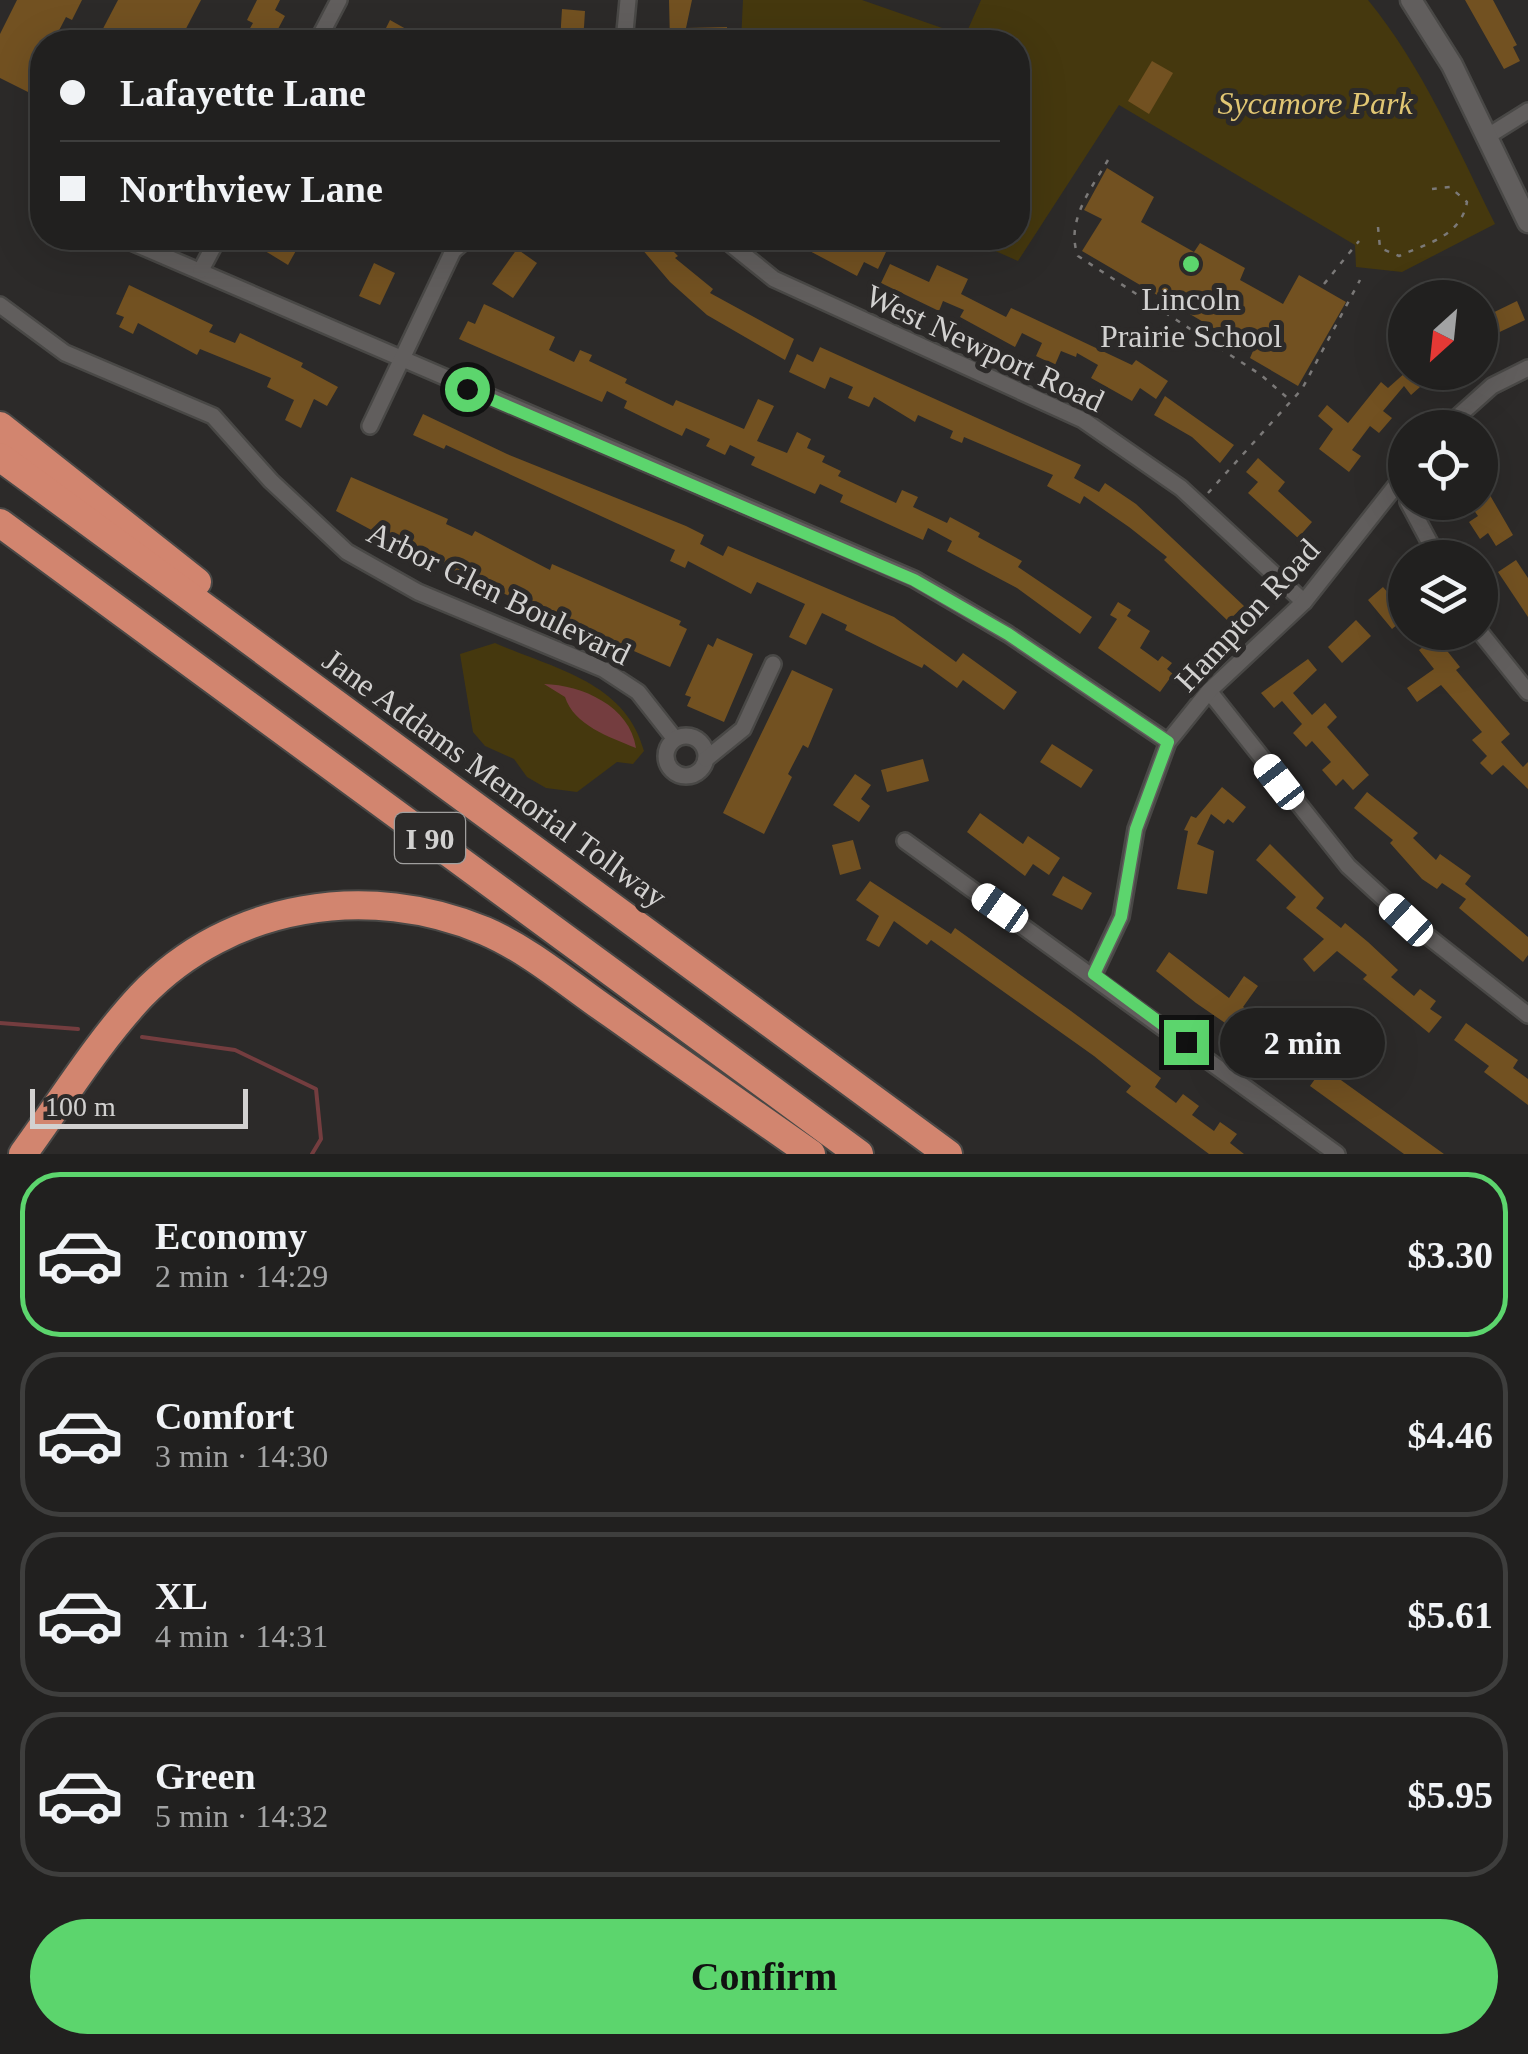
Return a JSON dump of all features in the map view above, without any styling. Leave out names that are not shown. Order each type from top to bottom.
[{"type":"highway","points":[[0,426],[179,565],[293,672]]},
{"type":"highway","name":"Jane Addams Memorial Tollway","points":[[0,457],[948,1154]]},
{"type":"highway","name":"I 90","points":[[0,523],[859,1154]]},
{"type":"highway","points":[[23,1154],[142,995],[193,953],[255,922],[314,907],[348,904],[384,904],[435,914],[506,942],[811,1154]]},
{"type":"street","points":[[323,30],[339,0]]},
{"type":"street","points":[[625,30],[628,0]]},
{"type":"street","points":[[1411,0],[1444,49],[1528,222]]},
{"type":"street","points":[[1488,136],[1528,111]]},
{"type":"street","points":[[152,250],[398,360],[914,580],[1008,634],[1168,742]]},
{"type":"street","points":[[201,270],[212,250]]},
{"type":"street","points":[[370,426],[398,360],[455,250]]},
{"type":"street","name":"West Newport Road","points":[[738,250],[774,279],[1083,420],[1199,503],[1304,602]]},
{"type":"street","name":"Arbor Glen Boulevard","points":[[0,305],[65,353],[213,416],[271,481],[347,552],[418,592],[603,669],[638,692],[675,739]]},
{"type":"street","points":[[1465,410],[1492,386],[1528,368]]},
{"type":"street","name":"Hampton Road","points":[[1094,974],[1121,917],[1136,829],[1168,742],[1209,692],[1304,602],[1388,507]]},
{"type":"street","points":[[1494,650],[1528,692]]},
{"type":"street","points":[[706,759],[743,729],[773,664]]},
{"type":"street","points":[[1209,692],[1348,866],[1406,920],[1528,1015]]},
{"type":"street","name":"Arbor Glen Boulevard","points":[[695,738],[704,749],[706,759],[694,774],[674,772],[666,756],[675,739],[695,738]]},
{"type":"street","points":[[905,841],[1094,974],[1337,1154]]},
{"type":"path","points":[[1108,160],[1080,208],[1072,241],[1078,256],[1260,375],[1291,401]]},
{"type":"path","points":[[1378,226],[1380,248],[1399,256],[1453,231],[1464,221],[1467,202],[1450,187],[1432,189]]},
{"type":"path","points":[[1324,284],[1359,241]]},
{"type":"path","points":[[1199,503],[1291,401],[1328,344],[1360,280]]},
{"type":"green space","name":"Sycamore Park","points":[[743,0],[862,0],[948,30],[742,30]]},
{"type":"green space","name":"Sycamore Park","points":[[981,0],[1368,0],[1422,80],[1495,224],[1402,272],[1356,267],[1355,245],[1119,105],[1030,242],[1030,30],[968,30]]},
{"type":"green space","name":"Sycamore Park","points":[[993,250],[1025,250],[1018,261]]},
{"type":"green space","points":[[495,643],[564,670],[605,693],[635,728],[644,751],[633,764],[617,762],[577,792],[546,788],[527,777],[514,759],[485,746],[473,732],[460,654]]},
{"type":"shaded area","points":[[544,684],[574,689],[602,701],[624,720],[636,748],[584,723],[565,697]]},
{"type":"building","points":[[17,0],[82,0],[72,20],[66,17],[59,30],[30,30],[30,93],[0,78],[0,34]]},
{"type":"building","points":[[118,0],[201,0],[185,30],[102,30]]},
{"type":"building","points":[[257,0],[280,0],[275,10],[285,16],[277,30],[249,30],[253,23],[247,20]]},
{"type":"building","points":[[669,0],[692,0],[686,28],[727,30],[670,30]]},
{"type":"building","points":[[1465,0],[1493,0],[1517,45],[1513,47],[1520,61],[1504,69]]},
{"type":"building","points":[[562,9],[585,11],[584,30],[561,30]]},
{"type":"building","points":[[390,20],[406,29],[405,30],[385,30]]},
{"type":"building","points":[[1152,61],[1173,73],[1149,114],[1128,101]]},
{"type":"building","points":[[1107,168],[1154,197],[1141,222],[1194,252],[1200,243],[1245,268],[1240,280],[1283,304],[1299,275],[1346,302],[1298,386],[1250,358],[1253,351],[1082,251],[1102,219],[1084,210]]},
{"type":"building","points":[[264,250],[296,250],[288,265]]},
{"type":"building","points":[[516,250],[537,263],[513,298],[492,284]]},
{"type":"building","points":[[643,250],[672,250],[678,256],[675,258],[713,289],[710,293],[794,339],[785,360],[707,315],[670,282]]},
{"type":"building","points":[[808,250],[886,252],[878,269],[864,262],[857,276]]},
{"type":"building","points":[[374,263],[395,273],[380,305],[359,296]]},
{"type":"building","points":[[890,264],[929,282],[937,265],[968,279],[961,294],[1006,317],[1011,308],[1132,365],[1136,360],[1168,381],[1156,399],[1140,388],[1132,401],[1091,378],[1098,365],[1077,353],[1076,357],[1061,351],[1055,365],[1036,356],[1042,343],[1022,333],[1015,347],[960,317],[964,310],[943,301],[939,311],[881,283]]},
{"type":"building","points":[[129,285],[213,325],[209,332],[235,343],[240,333],[303,363],[301,367],[338,387],[327,406],[314,399],[301,428],[285,420],[294,400],[267,387],[271,378],[200,349],[197,355],[138,323],[133,334],[119,327],[124,317],[116,314]]},
{"type":"building","points":[[1517,301],[1525,320],[1498,333],[1498,310]]},
{"type":"building","points":[[484,304],[555,337],[549,350],[574,362],[580,350],[592,355],[589,361],[673,406],[676,400],[744,429],[758,399],[774,406],[757,441],[787,453],[797,432],[811,439],[807,448],[825,456],[822,462],[841,471],[838,476],[896,503],[902,490],[918,497],[913,507],[947,523],[950,517],[980,533],[978,537],[1022,561],[1018,567],[1092,617],[1080,634],[1017,588],[947,551],[952,541],[928,528],[923,540],[840,502],[843,495],[820,484],[815,494],[751,465],[755,457],[730,445],[725,455],[706,446],[710,439],[686,428],[682,436],[624,408],[627,401],[607,391],[602,402],[459,339],[468,321],[475,324]]},
{"type":"building","points":[[820,347],[1081,465],[1074,478],[1099,492],[1105,483],[1136,504],[1244,606],[1228,621],[1164,560],[1167,557],[1129,527],[1084,496],[1080,504],[1047,486],[1053,475],[964,437],[962,443],[950,438],[953,431],[918,415],[915,422],[874,397],[869,407],[848,398],[853,387],[830,377],[825,389],[789,372],[797,354],[813,362]]},
{"type":"building","points":[[1381,382],[1388,390],[1401,390],[1383,411],[1388,415],[1388,423],[1379,433],[1370,426],[1352,450],[1361,456],[1349,472],[1319,449],[1333,429],[1318,416],[1327,405],[1348,423]]},
{"type":"building","points":[[1165,396],[1234,445],[1220,463],[1192,437],[1154,415]]},
{"type":"building","points":[[423,414],[507,454],[686,526],[704,535],[700,544],[723,556],[728,546],[894,617],[956,662],[963,653],[1017,692],[1004,710],[963,680],[957,688],[924,664],[922,668],[845,630],[847,625],[822,613],[806,645],[789,637],[805,604],[757,582],[751,594],[688,561],[685,568],[670,561],[675,550],[446,445],[444,449],[413,435]]},
{"type":"building","points":[[1258,458],[1285,482],[1278,491],[1312,522],[1298,538],[1248,493],[1258,482],[1246,472]]},
{"type":"building","points":[[351,477],[448,519],[446,524],[472,536],[475,531],[550,570],[552,564],[681,621],[679,625],[687,629],[670,667],[376,537],[377,533],[336,511]]},
{"type":"building","points":[[1498,509],[1513,535],[1498,545],[1498,540],[1492,540],[1488,533],[1480,539],[1469,522],[1498,520]]},
{"type":"building","points":[[1516,560],[1528,578],[1528,617],[1498,572]]},
{"type":"building","points":[[1383,587],[1388,593],[1388,624],[1368,600]]},
{"type":"building","points":[[1118,602],[1131,610],[1127,616],[1150,631],[1140,648],[1158,661],[1162,656],[1172,663],[1167,669],[1173,674],[1160,692],[1098,648],[1117,619],[1110,615]]},
{"type":"building","points":[[1356,620],[1371,636],[1342,663],[1328,647]]},
{"type":"building","points":[[717,638],[753,654],[724,722],[687,706],[691,697],[685,695],[708,644],[713,647]]},
{"type":"building","points":[[1419,650],[1446,650],[1460,667],[1456,670],[1510,734],[1501,742],[1523,767],[1528,762],[1528,789],[1503,765],[1492,775],[1480,763],[1487,756],[1472,740],[1482,732],[1441,685],[1417,702],[1407,688],[1434,669]]},
{"type":"building","points":[[1308,659],[1317,670],[1293,693],[1312,715],[1325,703],[1337,717],[1327,727],[1369,775],[1353,790],[1343,779],[1336,786],[1322,770],[1331,762],[1312,741],[1306,747],[1293,733],[1302,724],[1282,701],[1274,708],[1261,693]]},
{"type":"building","points":[[792,670],[833,689],[808,748],[803,745],[788,774],[792,777],[764,834],[723,813]]},
{"type":"building","points":[[1052,744],[1093,770],[1081,788],[1040,762]]},
{"type":"building","points":[[923,759],[929,781],[887,792],[881,770]]},
{"type":"building","points":[[855,774],[871,785],[861,799],[870,806],[859,822],[833,805]]},
{"type":"building","points":[[1222,787],[1246,807],[1233,823],[1228,819],[1224,824],[1211,814],[1197,844],[1214,851],[1207,894],[1177,889],[1188,831],[1184,830],[1191,816],[1196,818]]},
{"type":"building","points":[[1367,792],[1418,833],[1413,838],[1436,860],[1440,854],[1471,876],[1465,884],[1528,937],[1528,955],[1523,962],[1459,908],[1466,899],[1442,883],[1437,889],[1422,879],[1390,843],[1393,840],[1354,808]]},
{"type":"building","points":[[980,813],[1023,844],[1028,836],[1060,858],[1049,875],[1033,864],[1025,876],[967,832]]},
{"type":"building","points":[[853,840],[861,869],[840,875],[832,845]]},
{"type":"building","points":[[1270,844],[1324,898],[1316,908],[1341,928],[1345,923],[1368,942],[1398,970],[1391,977],[1414,996],[1420,989],[1436,1001],[1430,1009],[1442,1017],[1429,1033],[1363,979],[1367,975],[1337,951],[1314,972],[1303,959],[1324,939],[1286,908],[1296,897],[1256,860]]},
{"type":"building","points":[[1063,876],[1092,893],[1082,910],[1052,895]]},
{"type":"building","points":[[870,881],[951,934],[955,928],[1071,1011],[1161,1078],[1155,1087],[1176,1103],[1183,1094],[1199,1106],[1192,1115],[1214,1131],[1220,1122],[1237,1134],[1230,1143],[1244,1154],[1209,1154],[1126,1092],[1131,1086],[1094,1056],[931,940],[927,945],[894,921],[879,947],[866,940],[879,916],[856,900]]},
{"type":"building","points":[[1169,952],[1229,998],[1244,976],[1258,986],[1243,1007],[1286,1038],[1291,1032],[1319,1052],[1313,1060],[1444,1154],[1404,1154],[1310,1086],[1315,1079],[1267,1043],[1263,1049],[1196,1003],[1156,971]]},
{"type":"building","points":[[1466,1023],[1518,1060],[1513,1068],[1528,1079],[1528,1105],[1484,1072],[1489,1066],[1454,1040]]},
{"type":"waterway","points":[[0,1023],[78,1029]]},
{"type":"waterway","points":[[142,1037],[235,1050],[316,1089],[321,1139],[312,1154]]},
{"type":"place","name":"Lincoln Prairie School","points":[[1191,264]]},
{"type":"route","points":[[467,389],[914,580],[1008,634],[1168,742],[1136,829],[1121,917],[1094,974],[1186,1042]]}]
